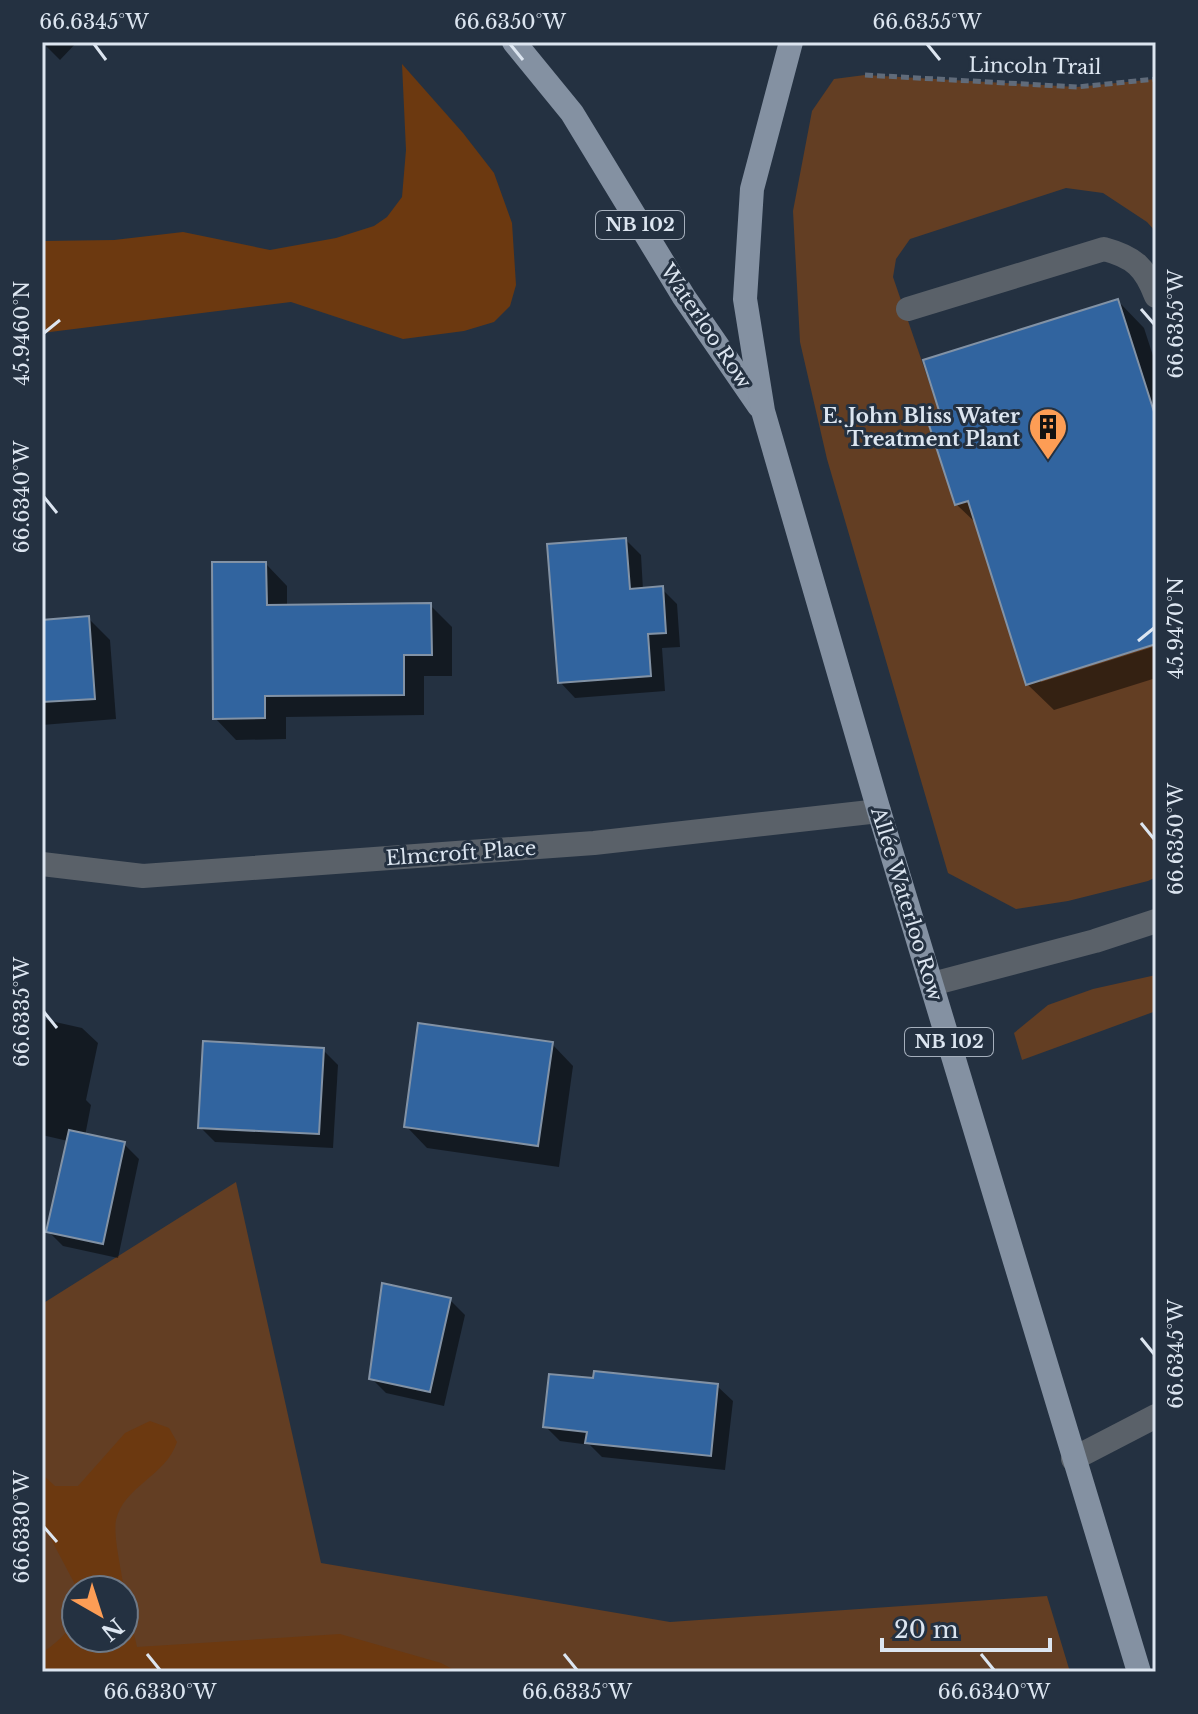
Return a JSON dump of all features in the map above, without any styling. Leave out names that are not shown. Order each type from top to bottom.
[{"type":"main road","name":"Waterloo Row","points":[[514,42],[572,113],[684,297],[763,411]]},
{"type":"main road","points":[[763,411],[745,299],[752,189],[791,42]]},
{"type":"main road","name":"Allée Waterloo Row","points":[[763,411],[879,811],[1139,1672]]},
{"type":"street","points":[[908,309],[1104,249],[1128,255],[1149,277],[1156,296]]},
{"type":"street","name":"Elmcroft Place","points":[[42,864],[143,876],[594,843],[879,811]]},
{"type":"street","points":[[932,984],[1095,941],[1156,921]]},
{"type":"street","points":[[1073,1459],[1156,1416]]},
{"type":"path","name":"Lincoln Trail","points":[[865,75],[1077,87],[1156,79]]},
{"type":"shaded area","points":[[402,64],[494,173],[512,223],[516,285],[510,306],[494,322],[464,331],[403,339],[291,302],[42,333],[42,241],[114,240],[183,232],[270,250],[336,238],[374,226],[387,217],[402,197],[406,150]]},
{"type":"shaded area","points":[[865,75],[1077,87],[1156,79],[1156,232],[1147,222],[1103,193],[1066,188],[910,239],[896,259],[893,277],[941,417],[928,422],[955,505],[968,501],[1026,684],[1156,644],[1156,877],[1148,881],[1068,901],[1016,909],[948,873],[827,459],[800,342],[793,211],[812,111],[834,79]]},
{"type":"shaded area","points":[[1156,975],[1156,1011],[1022,1060],[1014,1033],[1048,1005],[1093,989]]},
{"type":"shaded area","points":[[236,1182],[321,1563],[670,1622],[1047,1596],[1070,1672],[42,1672],[42,1304]]},
{"type":"shaded area","points":[[150,1421],[169,1428],[177,1442],[164,1464],[120,1508],[115,1527],[122,1574],[70,1574],[42,1522],[42,1474],[55,1486],[78,1486],[125,1433]]},
{"type":"shaded area","points":[[340,1634],[441,1663],[458,1672],[42,1672],[42,1653],[60,1639],[60,1654],[140,1654],[140,1647]]},
{"type":"building","name":"E. John Bliss Water Treatment Plant","points":[[1118,299],[1156,418],[1156,644],[1026,685],[968,501],[955,505],[928,422],[941,417],[923,360]]},
{"type":"building","points":[[626,538],[630,589],[663,586],[666,633],[648,634],[651,676],[558,683],[547,544]]},
{"type":"building","points":[[212,562],[266,562],[267,605],[431,603],[432,655],[404,655],[404,695],[265,696],[265,718],[213,719]]},
{"type":"building","points":[[89,616],[95,699],[42,702],[42,620]]},
{"type":"building","points":[[418,1023],[553,1042],[538,1146],[404,1127]]},
{"type":"building","points":[[203,1041],[324,1048],[319,1134],[198,1128]]},
{"type":"building","points":[[69,1130],[125,1142],[103,1244],[46,1232]]},
{"type":"building","points":[[382,1283],[451,1298],[430,1392],[369,1379]]},
{"type":"building","points":[[594,1371],[718,1384],[711,1456],[585,1443],[587,1432],[543,1427],[549,1374],[593,1378]]},
{"type":"place","name":"E. John Bliss Water Treatment Plant","points":[[1048,461]]}]
